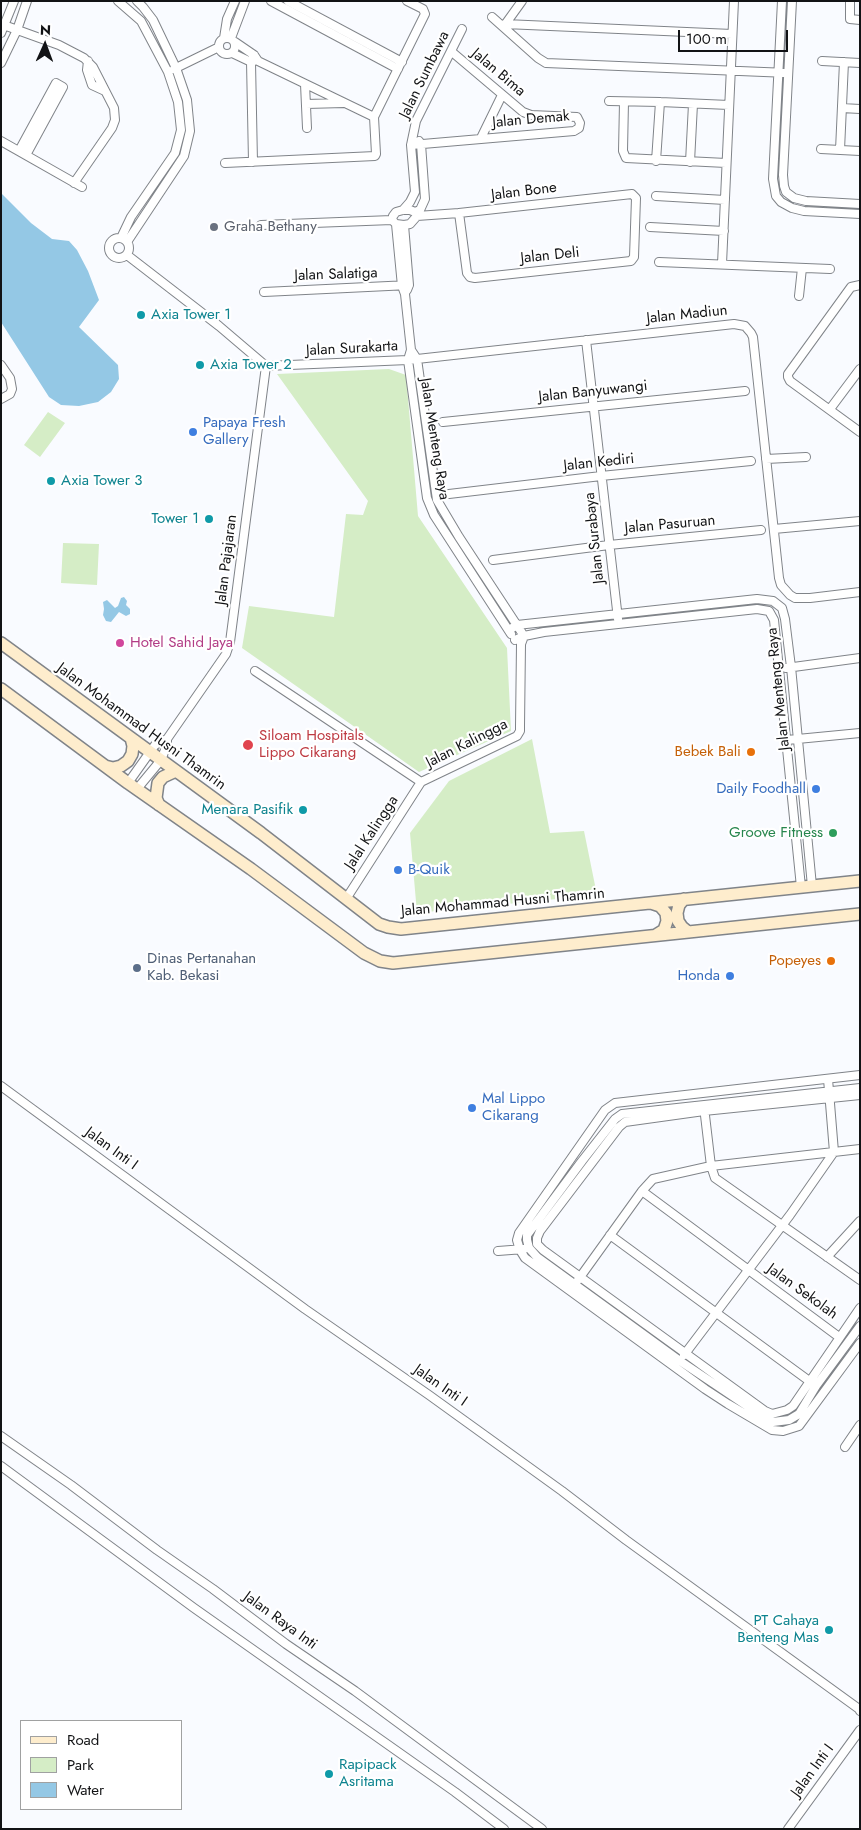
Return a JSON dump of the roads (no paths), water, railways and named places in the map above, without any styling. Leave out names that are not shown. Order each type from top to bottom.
[{"type":"street","points":[[14,1],[2,28],[17,30],[59,45],[88,61],[86,70],[92,86],[105,91],[114,108],[115,120],[112,128],[74,183]]},
{"type":"street","points":[[1,63],[17,30],[27,1]]},
{"type":"street","points":[[118,1],[141,20],[168,72],[178,102],[181,130],[175,153],[131,217],[124,240],[129,248],[127,255],[121,258],[114,257],[110,251],[110,245],[114,239],[124,240]]},
{"type":"street","points":[[124,240],[184,156],[190,132],[187,100],[176,68],[153,20],[137,1]]},
{"type":"street","points":[[232,53],[236,48],[230,40],[227,19],[235,1]]},
{"type":"street","points":[[230,40],[245,1]]},
{"type":"street","points":[[271,1],[400,65]]},
{"type":"street","points":[[288,1],[400,65]]},
{"type":"street","points":[[225,163],[375,156],[374,117],[425,16],[425,11],[407,1]]},
{"type":"street","points":[[504,25],[522,1]]},
{"type":"street","points":[[722,264],[734,1]]},
{"type":"street","points":[[782,1],[773,188],[781,202],[804,212],[860,214]]},
{"type":"street","points":[[792,1],[783,181],[786,192],[794,198],[806,202],[860,204]]},
{"type":"street","points":[[850,1],[850,19],[860,20]]},
{"type":"street","points":[[492,17],[504,25],[538,58],[546,63],[788,73]]},
{"type":"street","points":[[504,25],[732,34]]},
{"type":"street","name":"Jalan Sumbawa","points":[[413,134],[416,121],[462,29]]},
{"type":"street","points":[[168,72],[219,47],[220,42],[230,40],[254,59]]},
{"type":"street","points":[[219,47],[224,54],[232,53],[254,59],[374,117]]},
{"type":"street","name":"Jalan Bima","points":[[452,52],[526,113],[577,117],[580,126]]},
{"type":"street","points":[[252,162],[254,59]]},
{"type":"street","points":[[822,61],[860,63]]},
{"type":"street","points":[[840,150],[844,62]]},
{"type":"street","points":[[56,83],[63,87],[23,153],[56,83]]},
{"type":"street","points":[[305,84],[307,128]]},
{"type":"street","name":"Jalan Demak","points":[[481,138],[502,94]]},
{"type":"street","points":[[609,101],[729,105]]},
{"type":"street","points":[[624,102],[623,154],[626,158],[726,163]]},
{"type":"street","points":[[656,161],[660,102]]},
{"type":"street","points":[[306,104],[347,103]]},
{"type":"street","points":[[690,162],[694,104]]},
{"type":"street","points":[[842,108],[860,109]]},
{"type":"street","name":"Jalan Demak","points":[[411,145],[574,131],[580,126]]},
{"type":"street","points":[[260,225],[410,224],[425,199],[421,144],[413,134]]},
{"type":"street","points":[[397,223],[396,212],[403,210],[415,192],[411,145],[413,134]]},
{"type":"street","points":[[1,141],[82,187]]},
{"type":"street","points":[[821,149],[860,151]]},
{"type":"street","name":"Jalan Bone","points":[[403,210],[410,210],[416,214],[459,213],[634,195]]},
{"type":"street","name":"Jalan Deli","points":[[459,213],[467,273],[470,277],[476,278],[631,261],[634,257],[636,198],[634,195]]},
{"type":"street","points":[[656,196],[725,200]]},
{"type":"street","name":"Jalan Menteng Raya","points":[[397,223],[411,350],[408,360],[430,507],[509,630],[520,641]]},
{"type":"street","points":[[650,228],[724,231]]},
{"type":"street","points":[[127,255],[231,335],[266,366]]},
{"type":"street","points":[[659,262],[830,268]]},
{"type":"street","points":[[799,296],[802,268]]},
{"type":"street","points":[[860,284],[851,286],[788,374],[790,381],[860,432]]},
{"type":"street","name":"Jalan Salatiga","points":[[264,292],[405,286]]},
{"type":"street","name":"Jalan Madiun","points":[[417,359],[734,324],[745,326],[753,337],[781,585],[795,598],[860,592]]},
{"type":"street","name":"Jalan Surabaya","points":[[586,340],[618,625]]},
{"type":"street","name":"Jalan Menteng Raya","points":[[411,350],[417,359],[437,500],[517,626],[520,641]]},
{"type":"street","name":"Jalan Surakarta","points":[[266,366],[417,359]]},
{"type":"street","points":[[1,365],[10,378],[12,389],[10,394],[1,399]]},
{"type":"street","name":"Jalan Pajajaran","points":[[132,786],[150,752],[161,741],[167,739],[226,654],[230,642],[266,366]]},
{"type":"street","points":[[830,409],[860,369]]},
{"type":"street","name":"Jalan Banyuwangi","points":[[442,422],[745,391]]},
{"type":"street","points":[[766,460],[806,457]]},
{"type":"street","name":"Jalan Kediri","points":[[450,494],[751,461]]},
{"type":"street","points":[[774,529],[860,522]]},
{"type":"street","name":"Jalan Pasuruan","points":[[493,560],[609,545],[761,530]]},
{"type":"street","name":"Jalan Menteng Raya","points":[[509,630],[517,626],[757,599],[773,601],[782,608],[791,667],[798,739],[806,887]]},
{"type":"street","name":"Jalan Menteng Raya","points":[[520,641],[618,625],[757,609],[769,612],[774,620],[806,887]]},
{"type":"street","name":"Jalan Kalingga","points":[[255,671],[421,782],[517,736],[520,731],[520,641]]},
{"type":"street","name":"Jalan Mohammad Husni Thamrin","points":[[1,643],[261,833],[380,924],[401,929],[860,881]]},
{"type":"street","points":[[779,668],[860,658]]},
{"type":"street","points":[[1,689],[364,953],[380,961],[393,963],[860,914]]},
{"type":"street","points":[[787,740],[860,733]]},
{"type":"street","points":[[105,766],[113,768],[121,766],[128,761],[132,754],[131,738]]},
{"type":"street","name":"Jalan Pajajaran","points":[[132,786],[161,760],[168,745],[167,739]]},
{"type":"street","points":[[159,805],[156,798],[158,783],[163,777],[176,771]]},
{"type":"street","name":"Jalal Kalingga","points":[[346,899],[421,782]]},
{"type":"street","points":[[684,899],[677,913],[678,921],[688,932]]},
{"type":"street","points":[[652,903],[660,906],[666,912],[667,921],[664,930],[656,936]]},
{"type":"street","points":[[860,1075],[615,1103],[605,1110],[519,1232],[517,1240],[525,1258],[733,1398],[773,1422],[789,1420],[800,1414],[816,1386],[860,1326]]},
{"type":"street","points":[[680,1361],[834,1152],[828,1079]]},
{"type":"street","name":"Jalan Inti I","points":[[1,1086],[305,1308],[429,1394],[860,1711]]},
{"type":"street","points":[[830,1095],[860,1088]]},
{"type":"street","points":[[701,1093],[711,1166],[715,1178],[860,1280]]},
{"type":"street","points":[[860,1095],[830,1095],[622,1114],[615,1119],[527,1235],[529,1248],[537,1257],[686,1353],[765,1411],[772,1414],[787,1410],[793,1406],[839,1336],[860,1308]]},
{"type":"street","points":[[704,1108],[625,1122],[619,1127],[540,1231],[537,1244],[631,1330],[728,1404],[772,1430],[783,1431],[799,1426],[860,1343]]},
{"type":"street","points":[[577,1281],[642,1191],[653,1179],[711,1166],[860,1149]]},
{"type":"street","name":"Jalan Sekolah","points":[[642,1191],[839,1336]]},
{"type":"street","points":[[827,1257],[860,1221]]},
{"type":"street","points":[[610,1235],[816,1386]]},
{"type":"street","points":[[498,1251],[520,1250],[537,1244]]},
{"type":"street","points":[[831,1364],[839,1370]]},
{"type":"street","points":[[728,1404],[733,1398]]},
{"type":"street","points":[[845,1447],[860,1425]]},
{"type":"street","name":"Jalan Raya Inti","points":[[1,1436],[71,1485],[149,1545],[213,1589],[286,1644],[355,1691],[542,1829]]},
{"type":"street","points":[[1,1466],[194,1608],[504,1829]]},
{"type":"street","name":"Jalan Inti I","points":[[788,1829],[860,1730]]},
{"type":"water","points":[[1,193],[31,223],[52,239],[69,241],[77,250],[88,271],[99,300],[79,327],[118,365],[119,379],[111,392],[98,402],[79,406],[61,405],[49,397],[1,322]]},
{"type":"water","points":[[124,597],[127,601],[126,605],[130,609],[130,614],[126,616],[119,612],[111,622],[106,621],[103,615],[103,602],[107,600],[115,608],[118,606],[121,598]]},
{"type":"place","name":"Graha Bethany","points":[[214,227]]},
{"type":"place","name":"Axia Tower 1","points":[[141,315]]},
{"type":"place","name":"Axia Tower 2","points":[[200,365]]},
{"type":"place","name":"Papaya Fresh Gallery","points":[[193,432]]},
{"type":"place","name":"Axia Tower 3","points":[[51,481]]},
{"type":"place","name":"Tower 1","points":[[209,519]]},
{"type":"place","name":"Hotel Sahid Jaya","points":[[120,643]]},
{"type":"place","name":"Siloam Hospitals Lippo Cikarang","points":[[248,745]]},
{"type":"place","name":"Bebek Bali","points":[[751,752]]},
{"type":"place","name":"Daily Foodhall","points":[[816,789]]},
{"type":"place","name":"Menara Pasifik","points":[[303,810]]},
{"type":"place","name":"Groove Fitness","points":[[833,833]]},
{"type":"place","name":"B-Quik","points":[[398,870]]},
{"type":"place","name":"Popeyes","points":[[831,961]]},
{"type":"place","name":"Dinas Pertanahan Kab. Bekasi","points":[[137,968]]},
{"type":"place","name":"Honda","points":[[730,976]]},
{"type":"place","name":"Mal Lippo Cikarang","points":[[472,1108]]},
{"type":"place","name":"PT Cahaya Benteng Mas","points":[[829,1630]]},
{"type":"place","name":"Rapipack Asritama","points":[[329,1774]]}]
